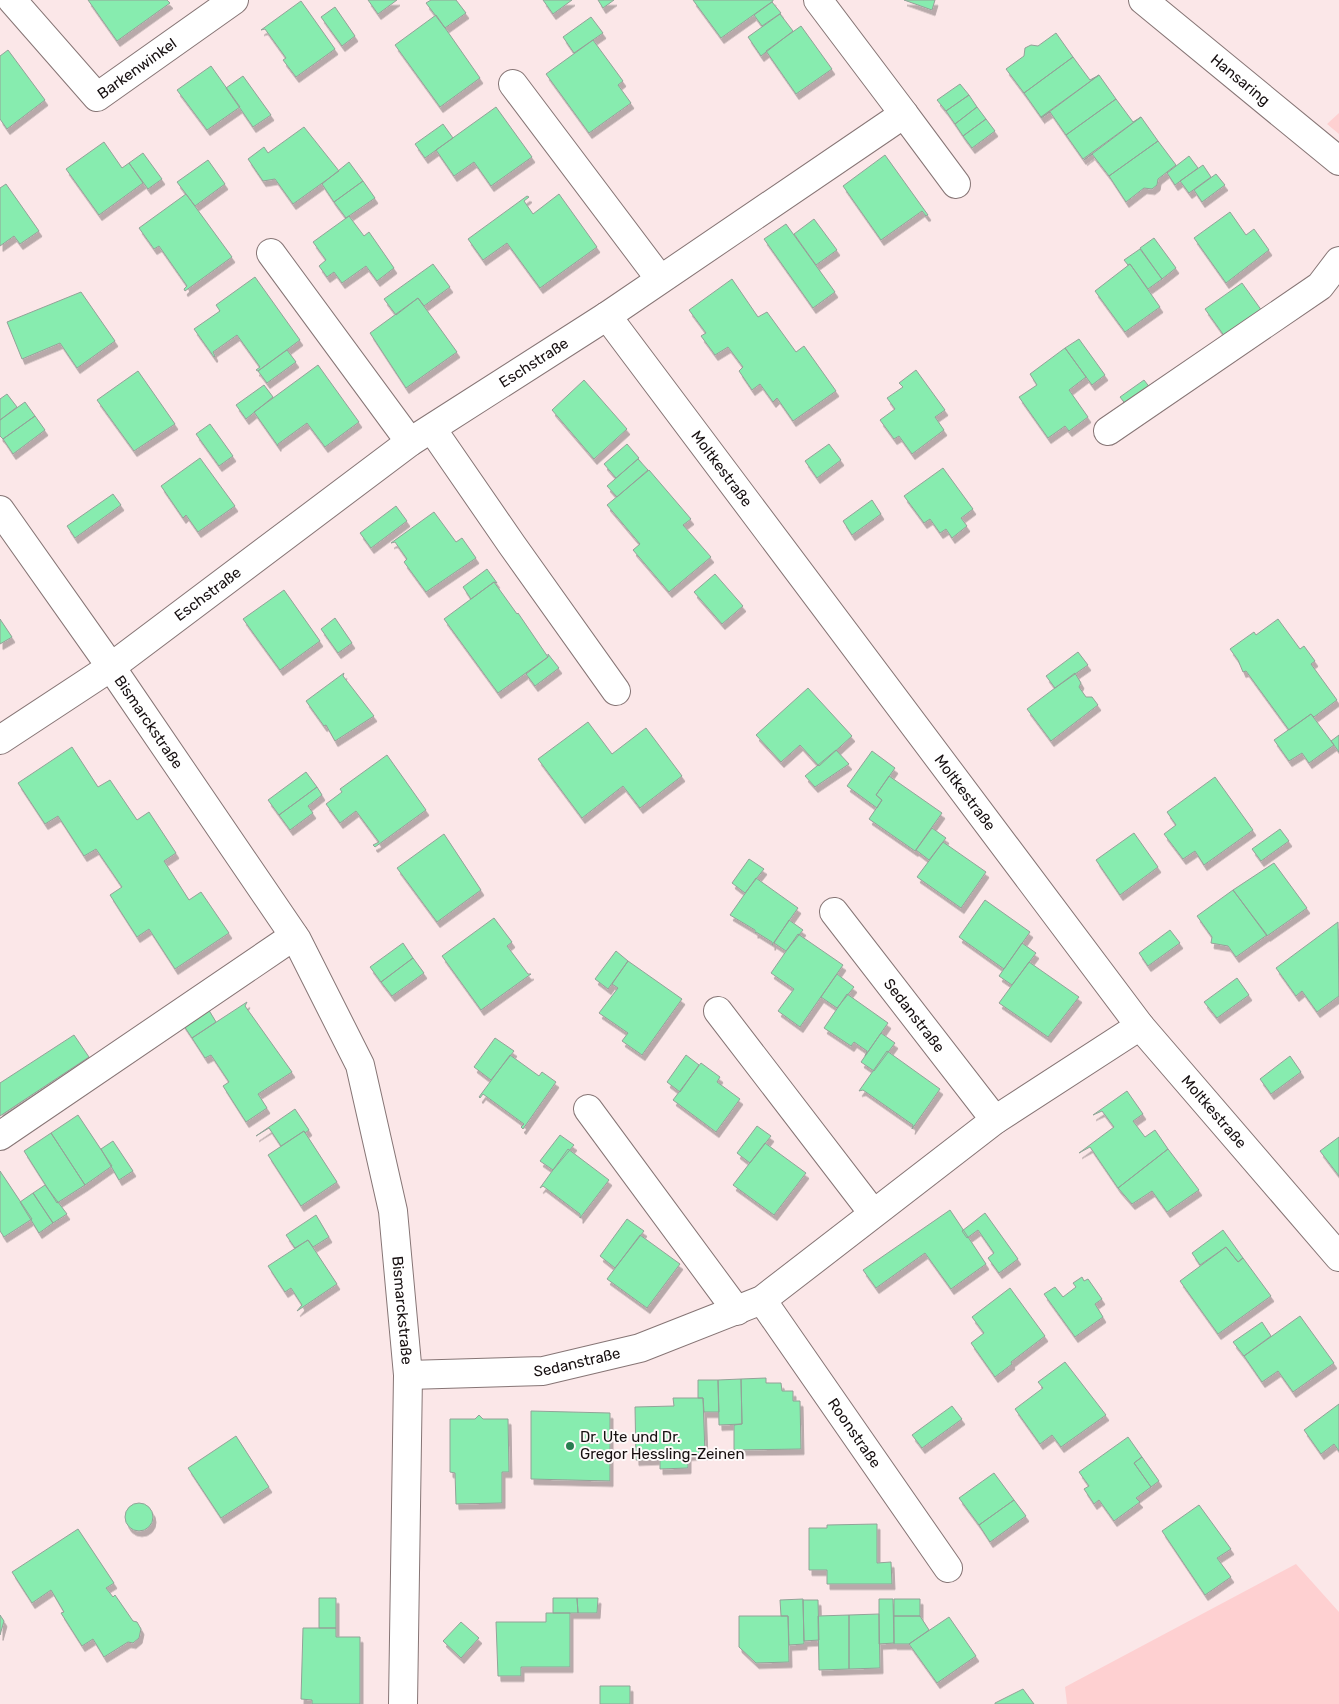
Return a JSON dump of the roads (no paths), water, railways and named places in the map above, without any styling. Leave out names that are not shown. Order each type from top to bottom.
[{"type":"street","name":"Barkenwinkel","points":[[12,0],[97,98],[234,0]]},
{"type":"street","points":[[818,0],[956,184]]},
{"type":"street","name":"Hansaring","points":[[1143,0],[1339,161]]},
{"type":"street","points":[[513,84],[660,279]]},
{"type":"street","name":"Eschstraße","points":[[0,740],[111,667],[421,436],[606,316],[904,114]]},
{"type":"street","points":[[271,253],[512,545],[616,691]]},
{"type":"street","points":[[1108,431],[1320,286],[1339,261]]},
{"type":"street","name":"Moltkestraße","points":[[606,316],[1140,1026],[1339,1257]]},
{"type":"street","name":"Bismarckstraße","points":[[0,510],[111,667],[294,936],[360,1065],[393,1211],[408,1375],[402,1704]]},
{"type":"street","name":"Sedanstraße","points":[[834,912],[995,1120]]},
{"type":"street","points":[[0,1136],[294,936]]},
{"type":"street","points":[[718,1011],[873,1213]]},
{"type":"street","name":"Sedanstraße","points":[[408,1375],[544,1371],[640,1348],[762,1300],[995,1120],[1140,1026]]},
{"type":"street","points":[[588,1109],[737,1311]]},
{"type":"street","name":"Roonstraße","points":[[762,1300],[948,1568]]},
{"type":"place","name":"Dr. Ute und Dr. Gregor Hessling-Zeinen","points":[[570,1446]]}]
